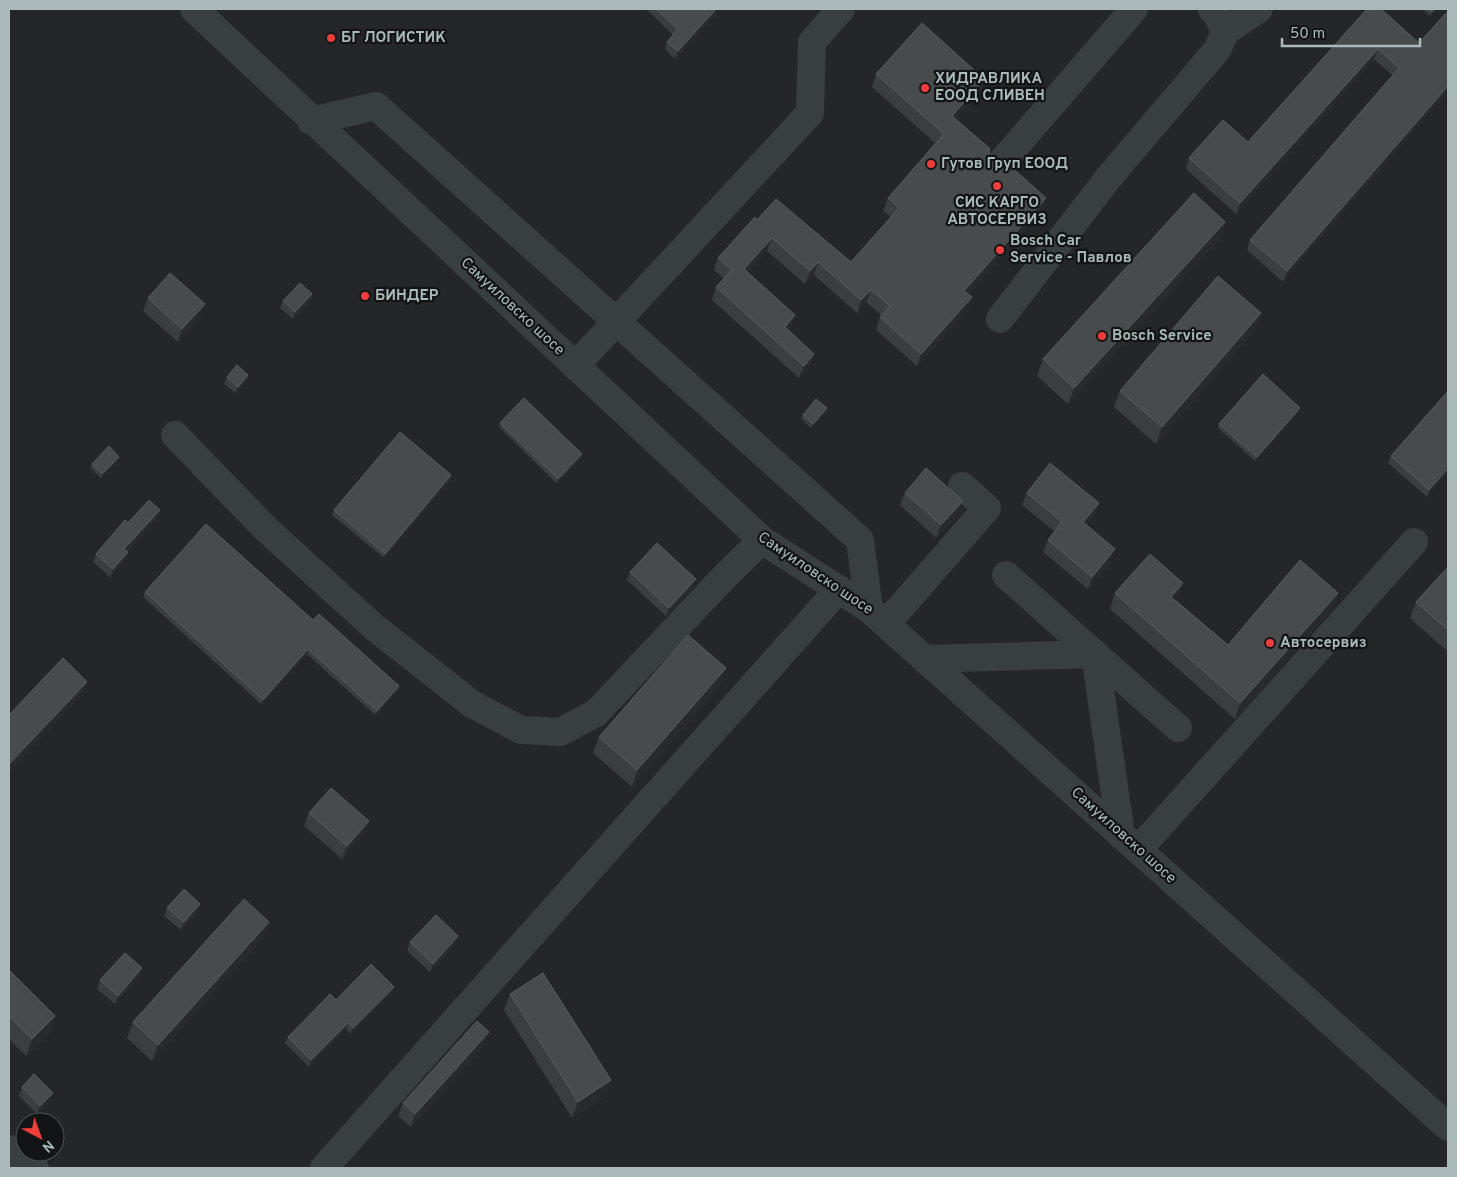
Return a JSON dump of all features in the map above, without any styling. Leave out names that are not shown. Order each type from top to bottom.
[{"type":"street","name":"Самуиловско шосе","points":[[194,9],[311,121],[762,540],[839,589],[878,617],[1448,1127]]},
{"type":"street","points":[[575,366],[810,113],[812,42],[841,9]]},
{"type":"street","points":[[1000,164],[1134,9]]},
{"type":"street","points":[[1212,9],[1218,14],[1225,32]]},
{"type":"street","points":[[1000,319],[1109,177],[1217,50],[1225,32],[1259,9]]},
{"type":"street","points":[[311,121],[376,106],[860,540],[878,617]]},
{"type":"street","points":[[175,435],[265,528],[374,627],[472,704],[522,730],[560,732],[596,713],[728,573],[762,540]]},
{"type":"street","points":[[878,617],[986,508],[962,486]]},
{"type":"street","points":[[1130,842],[1414,542]]},
{"type":"street","points":[[1006,575],[1178,728]]},
{"type":"street","points":[[324,1168],[839,589]]},
{"type":"street","points":[[1095,654],[1130,842]]},
{"type":"street","points":[[925,659],[1095,654]]},
{"type":"street","points":[[9,1149],[35,1168]]},
{"type":"shaded area","points":[[9,9],[1448,9],[1448,1168],[9,1168]]},
{"type":"building","points":[[656,9],[716,9],[678,51],[667,42],[678,29]]},
{"type":"building","points":[[1367,9],[1381,9],[1419,43],[1446,13],[1448,15],[1448,86],[1287,271],[1250,240],[1399,68],[1378,49],[1240,203],[1189,158],[1223,120],[1248,142]]},
{"type":"building","points":[[922,23],[984,79],[952,116],[989,148],[990,156],[994,163],[1001,167],[1010,166],[1046,198],[964,291],[972,297],[921,354],[880,317],[890,306],[871,290],[861,300],[818,262],[810,271],[772,238],[744,269],[795,315],[785,327],[814,354],[804,366],[716,287],[732,270],[718,258],[755,217],[757,220],[776,199],[851,262],[899,208],[888,198],[944,134],[876,74]]},
{"type":"building","name":"Bosch Service","points":[[1194,193],[1225,222],[1074,388],[1043,359]]},
{"type":"building","points":[[170,273],[205,304],[182,329],[148,298]]},
{"type":"building","points":[[1218,276],[1261,313],[1162,427],[1120,391]]},
{"type":"building","points":[[300,283],[312,294],[295,312],[283,301]]},
{"type":"building","points":[[237,365],[248,375],[238,387],[227,377]]},
{"type":"building","points":[[1263,374],[1300,408],[1257,457],[1219,424]]},
{"type":"building","points":[[1448,391],[1448,468],[1429,490],[1391,456]]},
{"type":"building","points":[[524,398],[582,454],[558,479],[500,423]]},
{"type":"building","points":[[816,399],[827,408],[813,424],[803,415]]},
{"type":"building","points":[[400,432],[451,475],[385,554],[334,510]]},
{"type":"building","points":[[109,446],[119,457],[102,474],[92,464]]},
{"type":"building","points":[[1050,463],[1099,503],[1083,522],[1115,549],[1092,577],[1048,540],[1062,522],[1027,493]]},
{"type":"building","points":[[926,468],[963,501],[941,525],[905,493]]},
{"type":"building","points":[[149,500],[160,510],[124,549],[128,552],[113,569],[96,554],[125,520],[128,523]]},
{"type":"building","points":[[206,524],[313,620],[319,614],[399,686],[377,711],[308,649],[263,700],[145,592]]},
{"type":"building","points":[[657,543],[696,579],[669,608],[630,572]]},
{"type":"building","points":[[1150,554],[1183,583],[1171,597],[1228,645],[1300,560],[1338,593],[1240,703],[1115,593]]},
{"type":"building","points":[[1448,567],[1448,630],[1416,602]]},
{"type":"building","points":[[688,635],[726,668],[637,770],[599,737]]},
{"type":"building","points":[[63,658],[87,682],[9,764],[9,715]]},
{"type":"building","points":[[331,788],[369,821],[347,846],[309,813]]},
{"type":"building","points":[[184,889],[200,904],[184,922],[167,908]]},
{"type":"building","points":[[244,899],[269,922],[158,1045],[133,1022]]},
{"type":"building","points":[[436,915],[458,936],[433,964],[410,942]]},
{"type":"building","points":[[125,953],[142,968],[118,996],[100,980]]},
{"type":"building","points":[[371,964],[394,987],[353,1028],[348,1023],[311,1060],[288,1037],[330,994],[336,1000]]},
{"type":"building","points":[[9,970],[55,1016],[32,1039],[9,1016]]},
{"type":"building","points":[[543,973],[611,1080],[578,1102],[510,994]]},
{"type":"building","points":[[477,1021],[489,1032],[415,1114],[403,1103]]},
{"type":"building","points":[[34,1074],[53,1093],[40,1106],[22,1087]]},
{"type":"place","name":"БГ ЛОГИСТИК","points":[[331,38]]},
{"type":"place","name":"ХИДРАВЛИКА ЕООД СЛИВЕН","points":[[925,88]]},
{"type":"place","name":"Гутов Груп ЕООД","points":[[931,164]]},
{"type":"place","name":"СИС КАРГО АВТОСЕРВИЗ","points":[[997,186]]},
{"type":"place","name":"Bosch Car Service - Павлов","points":[[1000,250]]},
{"type":"place","name":"БИНДЕР","points":[[365,296]]},
{"type":"place","name":"Bosch Service","points":[[1102,336]]},
{"type":"place","name":"Автосервиз","points":[[1270,643]]}]
